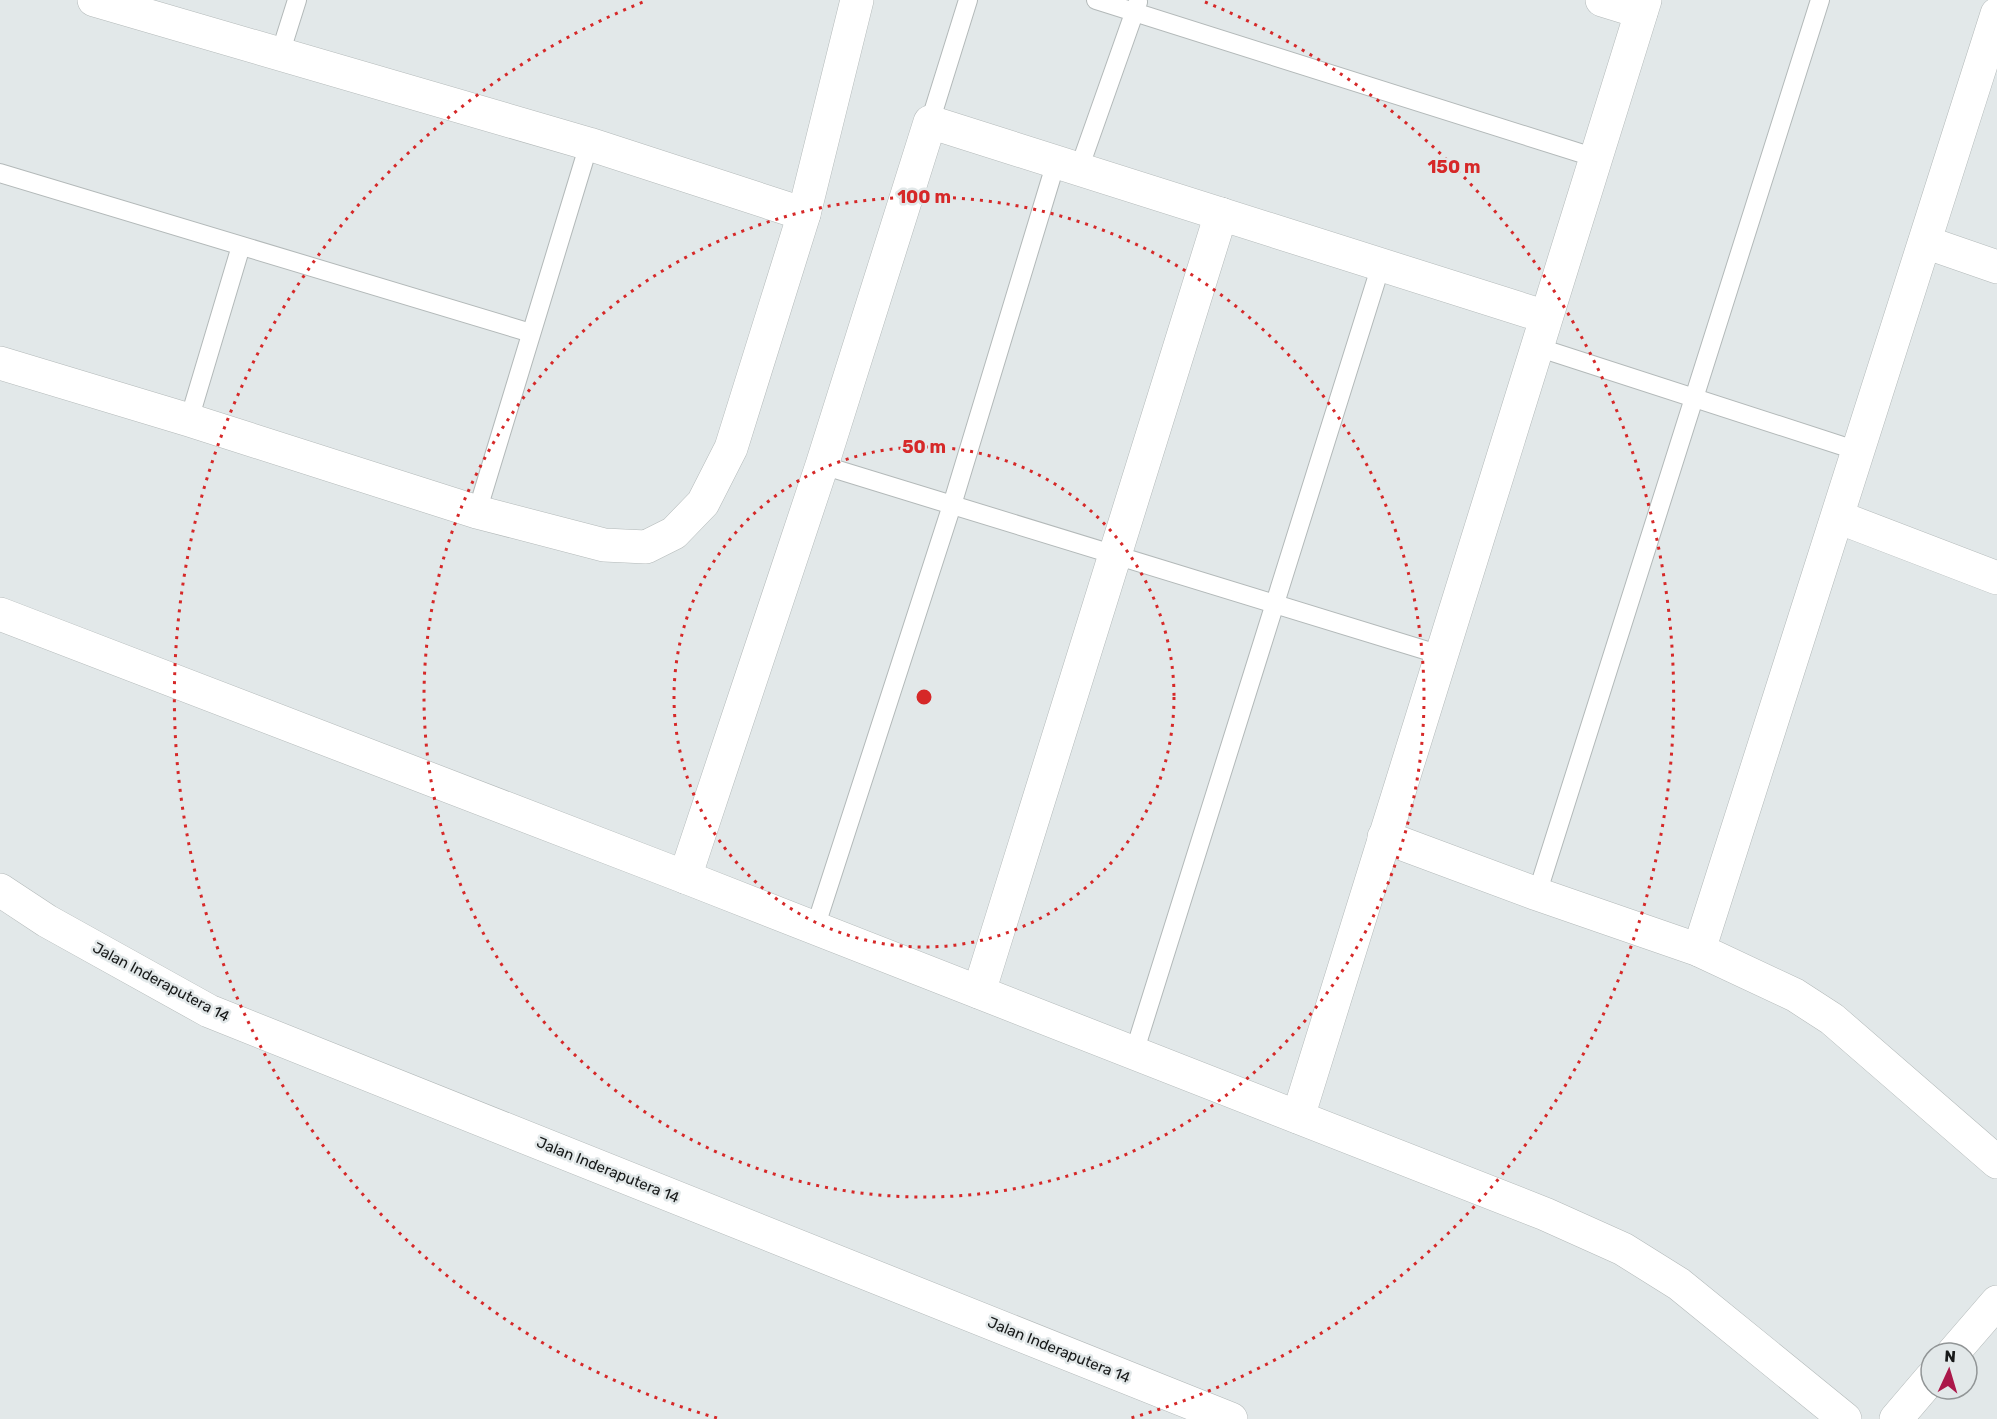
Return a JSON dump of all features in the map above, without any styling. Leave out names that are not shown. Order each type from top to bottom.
[{"type":"street","points":[[94,0],[589,144],[804,214]]},
{"type":"street","points":[[0,363],[189,420],[477,512],[604,544],[646,548],[674,533],[703,503],[731,448],[804,214],[857,0]]},
{"type":"street","points":[[1298,1117],[1643,6],[1602,0]]},
{"type":"street","points":[[1699,950],[1997,14]]},
{"type":"street","points":[[686,877],[822,465],[930,122],[1381,265],[1541,332]]},
{"type":"street","points":[[979,992],[1221,214]]},
{"type":"street","points":[[1925,242],[1997,267]]},
{"type":"street","points":[[1838,517],[1997,578]]},
{"type":"street","points":[[0,614],[686,877],[1545,1214],[1623,1249],[1679,1284],[1845,1419]]},
{"type":"street","points":[[1384,837],[1699,950],[1795,995],[1832,1020],[1997,1162]]},
{"type":"street","name":"Jalan Inderaputera 14","points":[[0,891],[57,926],[208,1011],[1231,1419]]},
{"type":"street","points":[[1963,1341],[1997,1302]]},
{"type":"street","points":[[1896,1419],[1919,1392]]},
{"type":"lane","points":[[280,54],[297,0]]},
{"type":"lane","points":[[930,122],[968,0]]},
{"type":"lane","points":[[1096,0],[1136,5],[1596,158]]},
{"type":"lane","points":[[1538,894],[1820,0]]},
{"type":"lane","points":[[815,928],[952,505],[1068,166],[1136,5]]},
{"type":"lane","points":[[477,512],[589,144]]},
{"type":"lane","points":[[0,173],[531,333]]},
{"type":"lane","points":[[189,420],[241,246]]},
{"type":"lane","points":[[1134,1053],[1381,265]]},
{"type":"lane","points":[[1541,332],[1694,398],[1858,451]]},
{"type":"lane","points":[[822,465],[1441,655]]}]
